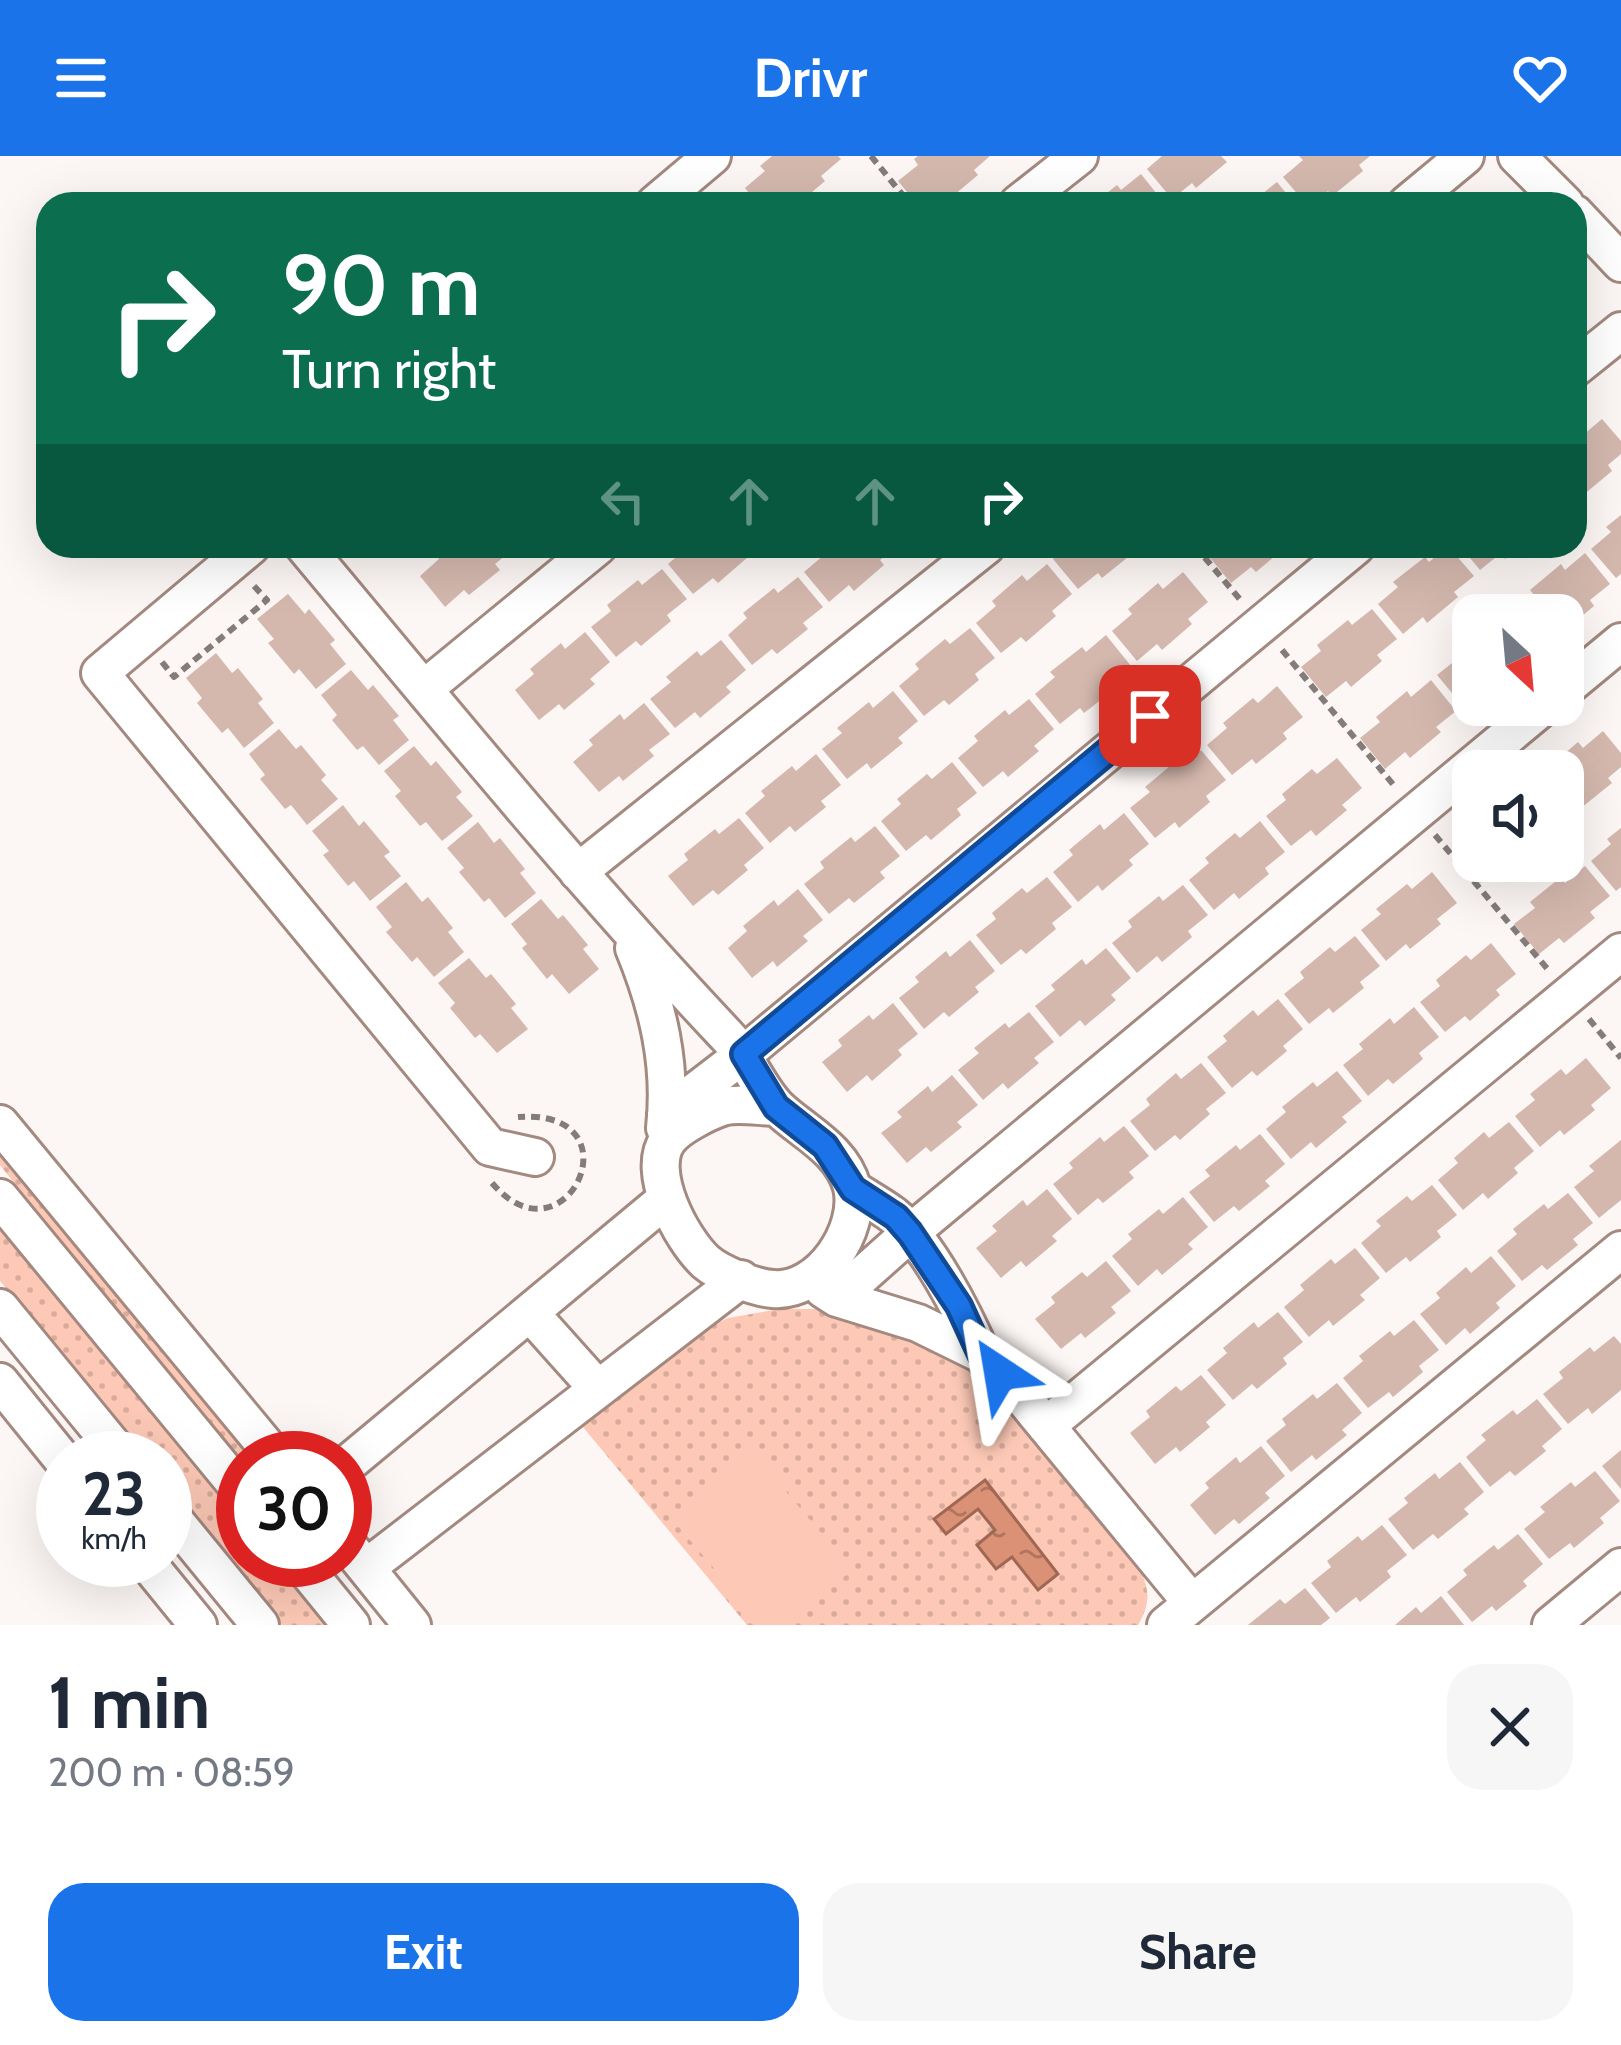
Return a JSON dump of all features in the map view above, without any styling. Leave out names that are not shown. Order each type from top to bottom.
[{"type":"street","points":[[669,192],[712,156]]},
{"type":"street","points":[[1033,192],[1079,156]]},
{"type":"street","points":[[1421,192],[1465,156]]},
{"type":"street","points":[[1517,156],[1553,192]]},
{"type":"street","points":[[1587,227],[1621,263]]},
{"type":"street","points":[[1587,358],[1621,331]]},
{"type":"street","points":[[237,558],[100,673],[490,1147],[535,1157]]},
{"type":"street","points":[[314,558],[626,928],[744,1054],[776,1107],[825,1146],[853,1189],[896,1217],[910,1233],[959,1306],[981,1354],[1046,1426],[1179,1614],[1621,1250]]},
{"type":"street","points":[[424,689],[583,558]]},
{"type":"street","points":[[578,872],[971,558]]},
{"type":"street","points":[[666,1114],[1342,558]]},
{"type":"street","points":[[1584,673],[1621,642]]},
{"type":"street","points":[[823,1289],[910,1233],[1520,726]]},
{"type":"street","points":[[626,928],[648,980],[662,1032],[668,1081],[658,1161],[666,1199],[707,1263],[775,1290],[823,1289],[918,1322],[981,1354]]},
{"type":"street","points":[[1046,1426],[1621,952]]},
{"type":"street","points":[[658,1161],[668,1138],[724,1106],[776,1107]]},
{"type":"street","points":[[0,1124],[254,1431]]},
{"type":"street","points":[[823,1289],[850,1220],[853,1189]]},
{"type":"street","points":[[0,1198],[216,1460]]},
{"type":"street","points":[[372,1444],[666,1199]]},
{"type":"street","points":[[372,1544],[598,1389],[741,1279]]},
{"type":"street","points":[[0,1308],[101,1431]]},
{"type":"street","points":[[530,1312],[598,1389]]},
{"type":"street","points":[[0,1382],[40,1431]]},
{"type":"street","points":[[192,1543],[260,1625]]},
{"type":"street","points":[[1551,1625],[1621,1567]]},
{"type":"street","points":[[372,1575],[412,1625]]},
{"type":"street","points":[[167,1587],[198,1625]]},
{"type":"street","points":[[320,1587],[351,1625]]},
{"type":"path","points":[[871,156],[900,192]]},
{"type":"path","points":[[156,655],[173,677],[267,601],[252,583]]},
{"type":"path","points":[[488,1177],[503,1196],[533,1209],[565,1201],[578,1186],[584,1168],[575,1133],[546,1116],[508,1117]]},
{"type":"shaded area","points":[[0,1149],[231,1431],[216,1431],[216,1438],[0,1165]]},
{"type":"shaded area","points":[[0,1213],[178,1431],[123,1431],[0,1281]]},
{"type":"shaded area","points":[[780,1309],[833,1309],[957,1357],[982,1379],[1138,1564],[1147,1595],[1138,1625],[747,1625],[578,1421],[688,1337],[728,1318]]},
{"type":"shaded area","points":[[192,1448],[216,1478],[216,1544],[192,1515]]},
{"type":"shaded area","points":[[753,1452],[852,1570],[786,1625],[762,1625],[672,1519]]},
{"type":"shaded area","points":[[251,1587],[304,1587],[335,1625],[282,1625]]},
{"type":"water","points":[[985,1480],[1058,1574],[1038,1590],[1012,1557],[996,1569],[977,1545],[995,1530],[978,1509],[946,1534],[934,1519]]},
{"type":"building","points":[[772,156],[841,159],[821,176],[825,181],[812,192],[748,192],[745,188],[765,171],[760,166]]},
{"type":"building","points":[[990,156],[974,170],[978,175],[958,192],[907,192],[898,181],[918,165],[914,159]]},
{"type":"building","points":[[1162,156],[1221,156],[1227,162],[1196,188],[1192,183],[1181,192],[1166,192],[1147,169]]},
{"type":"building","points":[[1299,156],[1370,156],[1359,165],[1363,171],[1337,192],[1296,192],[1283,177],[1303,160]]},
{"type":"building","points":[[1141,174],[1155,192],[1108,192],[1117,185],[1121,190]]},
{"type":"building","points":[[1277,182],[1285,192],[1264,192]]},
{"type":"building","points":[[1602,419],[1621,441],[1621,454],[1608,465],[1612,471],[1587,492],[1587,432]]},
{"type":"building","points":[[1621,515],[1621,574],[1616,578],[1591,549],[1611,532],[1606,527]]},
{"type":"building","points":[[1587,555],[1610,584],[1590,600],[1594,606],[1584,614],[1584,594],[1533,594],[1530,590],[1561,564],[1565,570]]},
{"type":"building","points":[[502,558],[495,564],[500,570],[445,607],[420,576],[439,559]]},
{"type":"building","points":[[675,558],[747,558],[718,583],[713,578],[693,594],[668,564]]},
{"type":"building","points":[[820,558],[882,558],[884,565],[854,591],[849,585],[829,602],[804,572]]},
{"type":"building","points":[[1054,558],[1127,558],[1078,589]]},
{"type":"building","points":[[1210,558],[1273,558],[1256,572],[1251,567],[1231,583]]},
{"type":"building","points":[[1426,558],[1429,562],[1458,558],[1474,576],[1427,623],[1423,617],[1403,634],[1378,604],[1398,587],[1393,582]]},
{"type":"building","points":[[1470,558],[1495,558],[1480,570]]},
{"type":"building","points":[[1047,564],[1072,594],[1052,611],[1056,616],[1026,642],[1021,637],[1001,653],[976,623],[996,606],[992,601],[1022,575],[1027,581]]},
{"type":"building","points":[[662,569],[687,599],[667,615],[671,621],[641,646],[636,641],[616,657],[591,627],[611,611],[607,605],[638,580],[642,585]]},
{"type":"building","points":[[1183,572],[1208,602],[1188,619],[1192,624],[1162,650],[1157,644],[1137,661],[1112,631],[1132,614],[1128,609],[1158,583],[1163,589]]},
{"type":"building","points":[[798,577],[823,607],[803,623],[808,629],[777,654],[772,649],[752,665],[728,635],[747,618],[743,613],[774,588],[778,593]]},
{"type":"building","points":[[288,594],[305,614],[309,609],[335,640],[330,644],[346,664],[316,689],[299,669],[294,674],[268,643],[274,639],[257,619]]},
{"type":"building","points":[[1372,609],[1397,639],[1377,655],[1382,661],[1351,687],[1346,681],[1326,697],[1301,667],[1321,651],[1317,645],[1348,620],[1352,625]]},
{"type":"building","points":[[970,628],[995,658],[975,674],[979,680],[949,705],[944,700],[924,716],[899,686],[919,669],[915,664],[945,639],[950,644]]},
{"type":"building","points":[[585,632],[610,662],[590,679],[595,684],[564,710],[559,704],[539,720],[515,690],[534,674],[530,669],[561,643],[565,649]]},
{"type":"building","points":[[1106,635],[1131,666],[1111,682],[1116,688],[1084,713],[1080,708],[1060,724],[1035,694],[1055,677],[1050,672]]},
{"type":"building","points":[[721,640],[746,670],[726,687],[731,692],[700,718],[695,712],[675,728],[650,699],[671,682],[666,677],[697,651],[701,656]]},
{"type":"building","points":[[216,653],[232,673],[238,668],[263,699],[258,703],[274,723],[244,748],[228,728],[222,733],[197,703],[202,698],[186,678]]},
{"type":"building","points":[[1452,663],[1452,693],[1437,675]]},
{"type":"building","points":[[351,670],[368,690],[373,685],[399,716],[393,720],[409,740],[379,765],[363,746],[357,750],[332,720],[337,715],[321,695]]},
{"type":"building","points":[[1431,680],[1452,706],[1452,714],[1436,727],[1441,732],[1410,758],[1405,752],[1385,769],[1360,738],[1407,691],[1411,697]]},
{"type":"building","points":[[1277,686],[1303,717],[1283,733],[1287,739],[1256,764],[1252,759],[1232,775],[1207,745],[1227,728],[1223,723],[1253,698],[1258,703]]},
{"type":"building","points":[[893,691],[918,721],[898,738],[903,743],[871,769],[867,763],[847,779],[822,749],[842,733],[837,728],[869,702],[873,708]]},
{"type":"building","points":[[1029,699],[1054,729],[1034,746],[1039,751],[1008,777],[1003,771],[983,787],[958,758],[978,741],[974,736],[1005,710],[1009,715]]},
{"type":"building","points":[[644,703],[670,734],[649,750],[654,756],[623,781],[619,776],[599,792],[573,762],[593,745],[589,740],[620,714],[624,720]]},
{"type":"building","points":[[279,729],[296,749],[301,745],[326,775],[321,780],[338,799],[307,825],[291,805],[285,809],[260,779],[265,775],[249,754]]},
{"type":"building","points":[[1603,731],[1621,753],[1621,767],[1608,778],[1612,783],[1584,806],[1584,750],[1569,750],[1578,742],[1583,748]]},
{"type":"building","points":[[414,746],[431,766],[436,761],[462,792],[456,797],[473,816],[442,841],[426,822],[420,826],[395,796],[401,791],[384,771]]},
{"type":"building","points":[[1201,750],[1226,780],[1206,796],[1210,802],[1179,828],[1175,822],[1155,838],[1130,808],[1150,792],[1145,787],[1176,761],[1181,766]]},
{"type":"building","points":[[816,754],[841,785],[821,801],[826,807],[795,832],[790,826],[770,843],[745,813],[765,796],[761,791]]},
{"type":"building","points":[[1337,758],[1362,788],[1342,805],[1347,810],[1316,836],[1311,830],[1291,846],[1266,816],[1286,800],[1282,794],[1312,769],[1317,774]]},
{"type":"building","points":[[952,762],[977,793],[957,809],[961,815],[931,840],[926,835],[906,851],[881,821],[901,804],[897,799],[927,774],[932,779]]},
{"type":"building","points":[[343,805],[390,852],[384,856],[401,876],[370,901],[354,881],[348,886],[323,855],[329,851],[312,831]]},
{"type":"building","points":[[1124,813],[1149,844],[1102,891],[1098,885],[1078,902],[1053,872],[1073,855],[1069,850],[1100,824],[1104,830]]},
{"type":"building","points":[[739,818],[764,848],[744,865],[748,870],[718,895],[713,890],[693,906],[668,876],[688,860],[684,854],[715,829],[719,834]]},
{"type":"building","points":[[1260,821],[1285,852],[1265,868],[1269,874],[1239,899],[1234,893],[1214,910],[1189,880],[1209,863],[1205,858],[1235,833],[1240,838]]},
{"type":"building","points":[[478,822],[494,843],[500,838],[525,869],[520,873],[536,893],[505,918],[459,872],[464,868],[447,848]]},
{"type":"building","points":[[875,826],[900,856],[880,872],[885,878],[854,903],[849,898],[829,914],[804,884],[824,868],[820,862],[851,837],[855,842]]},
{"type":"building","points":[[1621,828],[1621,887],[1616,891],[1591,861]]},
{"type":"building","points":[[1584,867],[1610,896],[1590,912],[1595,918],[1564,943],[1559,938],[1539,954],[1514,924],[1535,908],[1530,902],[1555,882],[1584,882]]},
{"type":"building","points":[[1432,872],[1457,903],[1437,919],[1441,924],[1386,961],[1361,930],[1381,914],[1376,909],[1407,884],[1412,889]]},
{"type":"building","points":[[1047,877],[1072,907],[1052,923],[1056,929],[1026,954],[1021,949],[1001,965],[976,935],[996,919],[992,913],[1022,888],[1027,893]]},
{"type":"building","points":[[406,882],[422,902],[428,897],[453,928],[448,932],[464,952],[434,977],[417,957],[412,962],[386,932],[392,927],[376,907]]},
{"type":"building","points":[[1183,885],[1208,915],[1188,931],[1192,937],[1162,962],[1157,956],[1137,973],[1112,943],[1132,927],[1128,921],[1159,896],[1163,901]]},
{"type":"building","points":[[798,889],[823,920],[803,936],[808,941],[777,967],[773,961],[752,978],[728,948],[747,931],[743,926],[774,900],[778,906]]},
{"type":"building","points":[[541,899],[558,919],[563,915],[588,945],[583,949],[599,969],[569,994],[552,974],[547,979],[522,948],[527,944],[511,924]]},
{"type":"building","points":[[1355,936],[1380,966],[1360,982],[1364,988],[1333,1013],[1329,1008],[1309,1024],[1284,994],[1304,978],[1300,972],[1330,947],[1335,952]]},
{"type":"building","points":[[970,940],[995,971],[949,1017],[944,1012],[924,1029],[899,998],[946,951],[950,957]]},
{"type":"building","points":[[1491,943],[1516,974],[1470,1021],[1465,1016],[1445,1032],[1420,1002],[1440,986],[1436,980],[1466,955],[1471,960]]},
{"type":"building","points":[[1106,948],[1131,978],[1111,995],[1116,1000],[1085,1026],[1080,1020],[1060,1037],[1035,1006],[1082,959],[1086,965]]},
{"type":"building","points":[[469,958],[486,978],[491,974],[516,1004],[511,1008],[528,1029],[497,1053],[480,1034],[475,1038],[450,1008],[455,1003],[438,983]]},
{"type":"building","points":[[1278,999],[1303,1029],[1283,1046],[1287,1051],[1257,1076],[1252,1071],[1232,1088],[1207,1057],[1253,1010],[1258,1016]]},
{"type":"building","points":[[893,1003],[918,1034],[872,1081],[867,1075],[847,1092],[822,1062],[842,1046],[838,1040]]},
{"type":"building","points":[[1414,1007],[1439,1037],[1419,1053],[1423,1059],[1393,1084],[1388,1079],[1368,1096],[1343,1065],[1390,1018],[1394,1024]]},
{"type":"building","points":[[1029,1012],[1054,1042],[1034,1058],[1039,1063],[1008,1089],[1003,1083],[983,1100],[958,1070],[979,1053],[974,1048],[1005,1023],[1009,1028]]},
{"type":"building","points":[[1586,1058],[1611,1088],[1591,1105],[1595,1110],[1540,1147],[1515,1116],[1535,1100],[1530,1094],[1561,1069],[1566,1075]]},
{"type":"building","points":[[1201,1063],[1226,1093],[1180,1140],[1175,1135],[1155,1151],[1130,1121],[1150,1105],[1146,1099],[1176,1073],[1181,1079]]},
{"type":"building","points":[[1337,1071],[1362,1101],[1342,1117],[1347,1122],[1316,1148],[1311,1142],[1291,1159],[1266,1129],[1286,1112],[1282,1107],[1313,1082],[1317,1087]]},
{"type":"building","points":[[952,1075],[978,1105],[957,1122],[962,1127],[931,1152],[926,1147],[907,1163],[881,1133],[928,1086],[932,1092]]},
{"type":"building","points":[[1509,1122],[1534,1151],[1514,1168],[1518,1173],[1488,1199],[1483,1193],[1463,1210],[1438,1180],[1458,1163],[1454,1158],[1484,1132],[1489,1138]]},
{"type":"building","points":[[1124,1126],[1149,1156],[1129,1172],[1134,1178],[1103,1203],[1098,1198],[1078,1215],[1053,1184],[1100,1137],[1104,1142]]},
{"type":"building","points":[[1260,1134],[1285,1164],[1265,1181],[1270,1186],[1239,1211],[1234,1206],[1214,1222],[1189,1192],[1210,1176],[1205,1170],[1236,1145],[1240,1150]]},
{"type":"building","points":[[1621,1140],[1621,1200],[1599,1218],[1574,1187],[1594,1171],[1589,1166]]},
{"type":"building","points":[[1432,1185],[1457,1215],[1437,1231],[1441,1237],[1410,1262],[1406,1257],[1386,1273],[1361,1243],[1381,1226],[1376,1221],[1407,1196],[1412,1201]]},
{"type":"building","points":[[1047,1189],[1072,1219],[1052,1236],[1057,1241],[1026,1267],[1021,1261],[1001,1278],[976,1248],[997,1231],[992,1226],[1023,1200],[1027,1206]]},
{"type":"building","points":[[1568,1193],[1593,1223],[1573,1239],[1578,1245],[1547,1270],[1542,1265],[1522,1281],[1497,1251],[1517,1234],[1513,1229],[1544,1204],[1548,1209]]},
{"type":"building","points":[[1183,1197],[1208,1227],[1188,1244],[1193,1249],[1162,1275],[1157,1269],[1138,1286],[1112,1256],[1132,1239],[1128,1234]]},
{"type":"building","points":[[1355,1248],[1380,1278],[1360,1295],[1365,1300],[1333,1326],[1329,1320],[1309,1337],[1284,1307],[1304,1290],[1300,1285],[1331,1259],[1335,1264]]},
{"type":"building","points":[[1491,1256],[1516,1286],[1496,1303],[1500,1308],[1470,1334],[1465,1328],[1446,1345],[1420,1314],[1466,1267],[1471,1273]]},
{"type":"building","points":[[1106,1261],[1131,1291],[1111,1307],[1116,1313],[1085,1338],[1081,1333],[1061,1349],[1035,1319],[1055,1303],[1051,1297],[1082,1272],[1087,1277]]},
{"type":"building","points":[[1278,1312],[1303,1342],[1283,1358],[1287,1364],[1257,1389],[1252,1384],[1233,1400],[1207,1370],[1227,1353],[1223,1348],[1254,1322],[1258,1328]]},
{"type":"building","points":[[1414,1320],[1439,1350],[1419,1366],[1423,1372],[1393,1397],[1389,1392],[1368,1408],[1343,1378],[1363,1361],[1359,1356],[1390,1331],[1394,1336]]},
{"type":"building","points":[[1614,1336],[1621,1344],[1621,1390],[1592,1414],[1588,1408],[1568,1424],[1543,1394],[1563,1378],[1559,1372],[1590,1347],[1594,1352]]},
{"type":"building","points":[[1201,1375],[1226,1405],[1206,1422],[1210,1427],[1180,1452],[1176,1447],[1155,1464],[1130,1433],[1150,1417],[1146,1411],[1176,1386],[1181,1391]]},
{"type":"building","points":[[1337,1383],[1362,1413],[1342,1430],[1347,1435],[1316,1460],[1312,1455],[1291,1472],[1266,1441],[1286,1425],[1282,1419],[1313,1394],[1317,1399]]},
{"type":"building","points":[[1537,1399],[1562,1429],[1542,1446],[1546,1451],[1515,1476],[1510,1471],[1490,1487],[1466,1457],[1486,1440],[1481,1435],[1513,1410],[1517,1415]]},
{"type":"building","points":[[1261,1446],[1285,1476],[1265,1493],[1270,1498],[1239,1524],[1234,1519],[1215,1535],[1190,1505],[1209,1488],[1205,1483],[1236,1457],[1240,1463]]},
{"type":"building","points":[[1621,1450],[1621,1489],[1602,1466]]},
{"type":"building","points":[[1460,1462],[1484,1492],[1464,1509],[1469,1514],[1438,1539],[1433,1534],[1413,1550],[1388,1519],[1408,1503],[1404,1498],[1435,1473],[1439,1479]]},
{"type":"building","points":[[1595,1471],[1620,1501],[1600,1518],[1604,1523],[1574,1548],[1570,1543],[1549,1559],[1524,1529],[1545,1512],[1540,1507],[1571,1482],[1575,1487]]},
{"type":"building","points":[[1382,1525],[1407,1555],[1387,1571],[1391,1577],[1360,1602],[1356,1597],[1336,1613],[1311,1583],[1331,1567],[1327,1561],[1358,1536],[1362,1541]]},
{"type":"building","points":[[1518,1534],[1543,1564],[1523,1581],[1527,1586],[1496,1611],[1492,1606],[1472,1622],[1447,1592],[1467,1575],[1463,1570],[1494,1545],[1498,1550]]},
{"type":"building","points":[[1305,1588],[1330,1618],[1321,1625],[1248,1625],[1280,1599],[1285,1604]]},
{"type":"building","points":[[1441,1596],[1464,1625],[1395,1625],[1416,1607],[1421,1613]]},
{"type":"route","points":[[1000,1373],[981,1354],[959,1306],[910,1233],[896,1217],[853,1189],[825,1146],[776,1107],[744,1054],[1150,716]]}]
